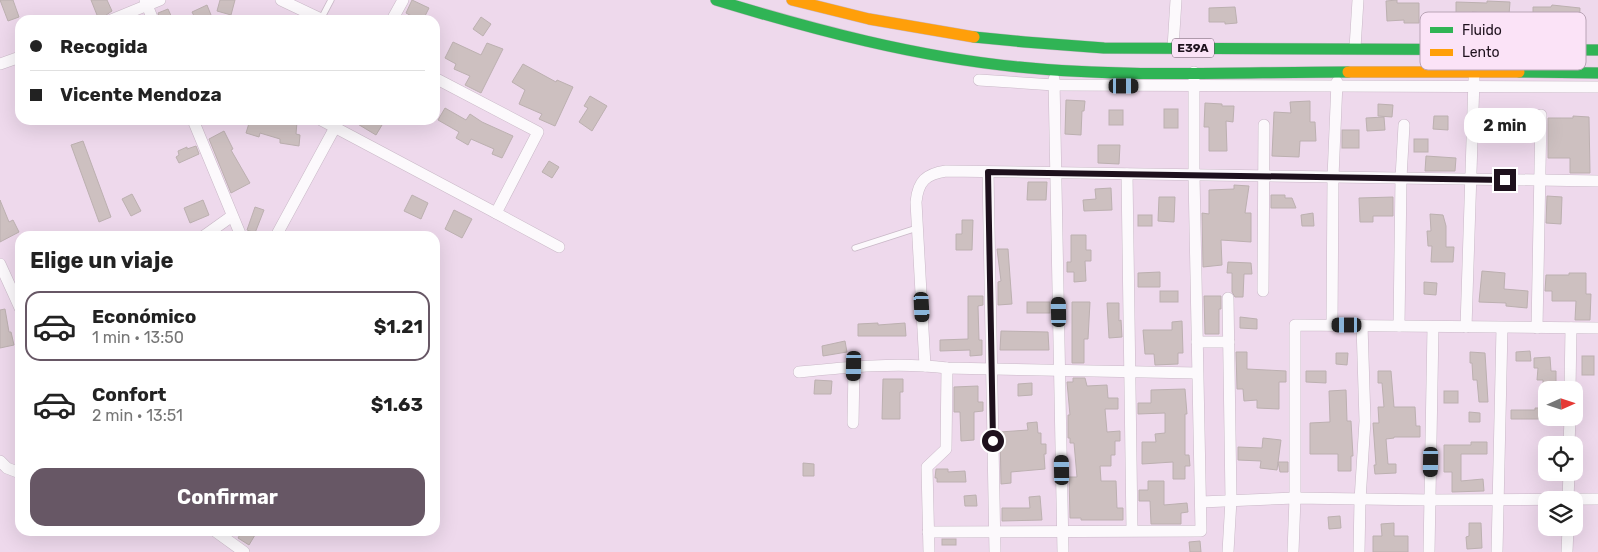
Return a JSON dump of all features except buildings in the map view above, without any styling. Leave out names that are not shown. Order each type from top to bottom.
[{"type":"main road","name":"E39A","points":[[716,0],[774,19],[881,44],[985,62],[1054,69],[1194,72],[1598,72]]},
{"type":"main road","name":"E39A","points":[[792,0],[871,20],[944,34],[994,40],[1104,48],[1420,49]]},
{"type":"street","points":[[121,15],[146,3],[160,0]]},
{"type":"street","points":[[281,0],[312,15]]},
{"type":"street","points":[[395,15],[403,0]]},
{"type":"street","points":[[1173,48],[1176,0]]},
{"type":"street","points":[[1355,48],[1358,0]]},
{"type":"street","points":[[146,3],[151,15]]},
{"type":"street","points":[[0,64],[15,60]]},
{"type":"street","points":[[1054,69],[1063,552]]},
{"type":"street","points":[[928,532],[1202,530],[1197,373],[1194,72]]},
{"type":"street","points":[[1332,325],[1333,177],[1337,72]]},
{"type":"street","points":[[1466,327],[1474,72]]},
{"type":"street","points":[[979,80],[1054,85],[1598,87]]},
{"type":"street","points":[[440,81],[538,132],[496,213]]},
{"type":"street","points":[[1538,328],[1541,115]]},
{"type":"street","points":[[195,125],[239,231]]},
{"type":"street","points":[[279,231],[336,125]]},
{"type":"street","points":[[339,125],[559,247]]},
{"type":"street","points":[[1263,291],[1264,125]]},
{"type":"street","points":[[1399,326],[1401,178],[1404,125]]},
{"type":"street","points":[[925,366],[917,192],[921,183],[935,173],[946,171],[1598,181]]},
{"type":"street","points":[[988,172],[995,552]]},
{"type":"street","points":[[1127,174],[1132,530]]},
{"type":"street","points":[[211,231],[232,216]]},
{"type":"street","points":[[0,264],[15,297]]},
{"type":"street","points":[[1228,298],[1231,500],[1228,552]]},
{"type":"street","points":[[1293,552],[1295,498],[1295,325],[1598,328]]},
{"type":"street","points":[[1359,552],[1365,421],[1362,325]]},
{"type":"street","points":[[1429,552],[1433,327]]},
{"type":"street","points":[[1498,552],[1502,328]]},
{"type":"street","points":[[1570,381],[1571,328]]},
{"type":"street","points":[[1197,342],[1229,342]]},
{"type":"street","points":[[799,372],[854,366],[925,366],[1060,371],[1197,373]]},
{"type":"street","points":[[853,423],[854,366]]},
{"type":"street","points":[[929,552],[927,466],[946,449],[948,368]]},
{"type":"street","points":[[0,461],[7,468],[15,472]]},
{"type":"street","points":[[1201,502],[1295,498],[1538,500]]},
{"type":"street","points":[[1583,500],[1598,499]]},
{"type":"street","points":[[222,536],[244,552]]},
{"type":"street","points":[[1567,552],[1568,536]]},
{"type":"lane","points":[[324,15],[331,0]]},
{"type":"lane","points":[[855,248],[918,228]]},
{"type":"traffic: fast","points":[[716,0],[866,41],[942,57],[1019,67],[1101,72],[1184,74],[1348,72]]},
{"type":"traffic: fast","points":[[974,37],[1104,48],[1420,49]]},
{"type":"traffic: fast","points":[[1586,50],[1598,50]]},
{"type":"traffic: fast","points":[[1519,72],[1598,73]]},
{"type":"traffic: slow","points":[[792,0],[869,19],[974,37]]},
{"type":"traffic: slow","points":[[1348,72],[1519,72]]},
{"type":"route","points":[[993,441],[988,172],[1505,180]]}]
